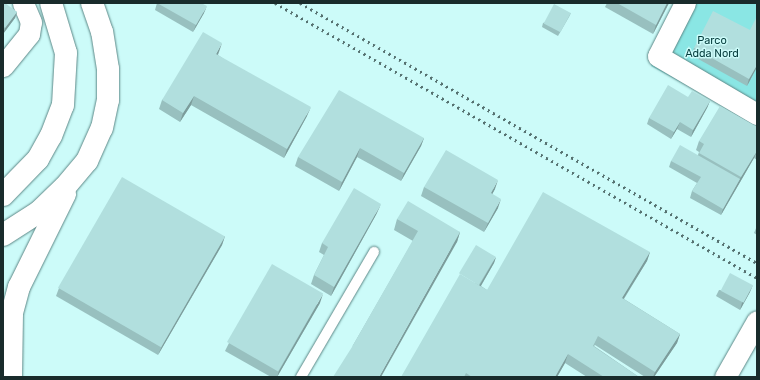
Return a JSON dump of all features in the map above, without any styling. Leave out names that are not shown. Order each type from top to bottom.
[{"type":"highway","points":[[3,195],[24,176],[38,159],[51,136],[63,105],[66,53],[51,3]]},
{"type":"highway","points":[[3,235],[29,219],[73,178],[88,160],[97,142],[108,100],[105,46],[92,3]]},
{"type":"highway","points":[[11,377],[12,313],[19,287],[73,178]]},
{"type":"street","points":[[3,66],[29,34],[31,22],[23,3]]},
{"type":"street","points":[[685,3],[658,56],[757,114]]},
{"type":"street","points":[[725,377],[757,322]]},
{"type":"lane","points":[[301,377],[374,252]]},
{"type":"green space","name":"Parco Adda Nord","points":[[683,3],[757,3],[757,124],[651,66]]},
{"type":"building","points":[[3,3],[17,12],[5,28],[3,26]]},
{"type":"building","points":[[157,3],[201,3],[207,6],[196,25]]},
{"type":"building","points":[[617,3],[667,3],[656,25]]},
{"type":"building","points":[[554,4],[571,13],[560,32],[544,23]]},
{"type":"building","points":[[713,11],[750,30],[757,16],[757,65],[749,79],[694,48]]},
{"type":"building","points":[[203,32],[222,43],[216,54],[311,107],[287,149],[194,96],[183,113],[162,100]]},
{"type":"building","points":[[668,85],[688,97],[692,91],[710,101],[693,130],[680,122],[674,132],[649,118]]},
{"type":"building","points":[[339,90],[424,138],[404,173],[360,148],[342,182],[298,157]]},
{"type":"building","points":[[720,106],[757,127],[757,151],[741,177],[699,153],[704,144],[699,141]]},
{"type":"building","points":[[680,145],[740,179],[723,209],[692,191],[701,177],[671,161]]},
{"type":"building","points":[[446,150],[498,180],[491,193],[501,199],[488,223],[424,187]]},
{"type":"building","points":[[122,177],[225,236],[161,347],[58,288]]},
{"type":"building","points":[[354,188],[381,204],[334,287],[314,275],[328,247],[322,243]]},
{"type":"building","points":[[543,192],[650,252],[622,298],[680,334],[655,372],[598,336],[593,346],[639,377],[604,377],[568,354],[555,377],[472,377],[466,373],[464,377],[401,377],[460,274],[487,290]]},
{"type":"building","points":[[408,201],[460,232],[379,377],[333,377],[352,347],[418,231],[397,219]]},
{"type":"building","points":[[476,245],[496,257],[479,285],[459,273]]},
{"type":"building","points":[[272,264],[323,294],[278,371],[227,342]]},
{"type":"building","points":[[730,273],[753,285],[744,303],[721,291]]},
{"type":"railway","points":[[275,3],[757,278]]},
{"type":"railway","points":[[300,3],[757,263]]}]
